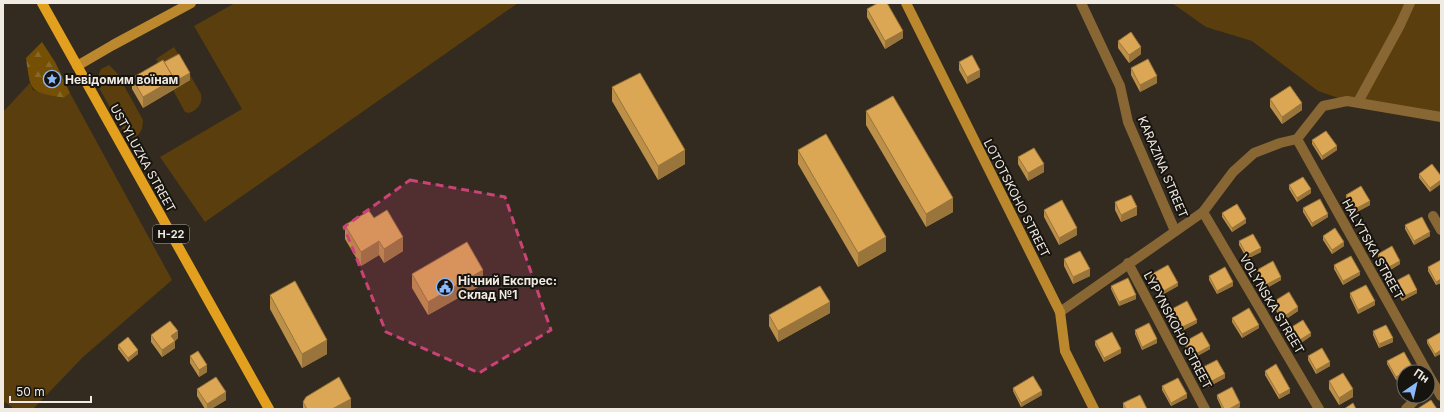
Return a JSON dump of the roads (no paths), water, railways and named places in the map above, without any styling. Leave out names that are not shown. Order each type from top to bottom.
[{"type":"main road","name":"USTYLUZKA STREET","points":[[42,3],[269,409]]},
{"type":"street","points":[[77,66],[190,3]]},
{"type":"street","name":"LOTOTSKOHO STREET","points":[[906,3],[1060,312],[1064,351],[1094,409]]},
{"type":"street","name":"KARAZINA STREET","points":[[1081,3],[1120,86],[1128,122],[1175,231]]},
{"type":"street","points":[[1358,102],[1400,25],[1410,3]]},
{"type":"street","points":[[1060,312],[1203,212],[1233,172],[1254,153],[1280,143],[1297,139],[1323,106],[1347,100],[1441,117]]},
{"type":"street","name":"HALYTSKA STREET","points":[[1297,139],[1423,364]]},
{"type":"street","name":"VOLYNSKA STREET","points":[[1203,212],[1319,409]]},
{"type":"street","points":[[1433,216],[1441,230]]},
{"type":"street","name":"LYPYNSKOHO STREET","points":[[1128,263],[1205,409]]},
{"type":"place","name":"Невідомим воїнам","points":[[52,79]]},
{"type":"place","name":"Нічний Експрес: Склад №1","points":[[445,287]]}]
